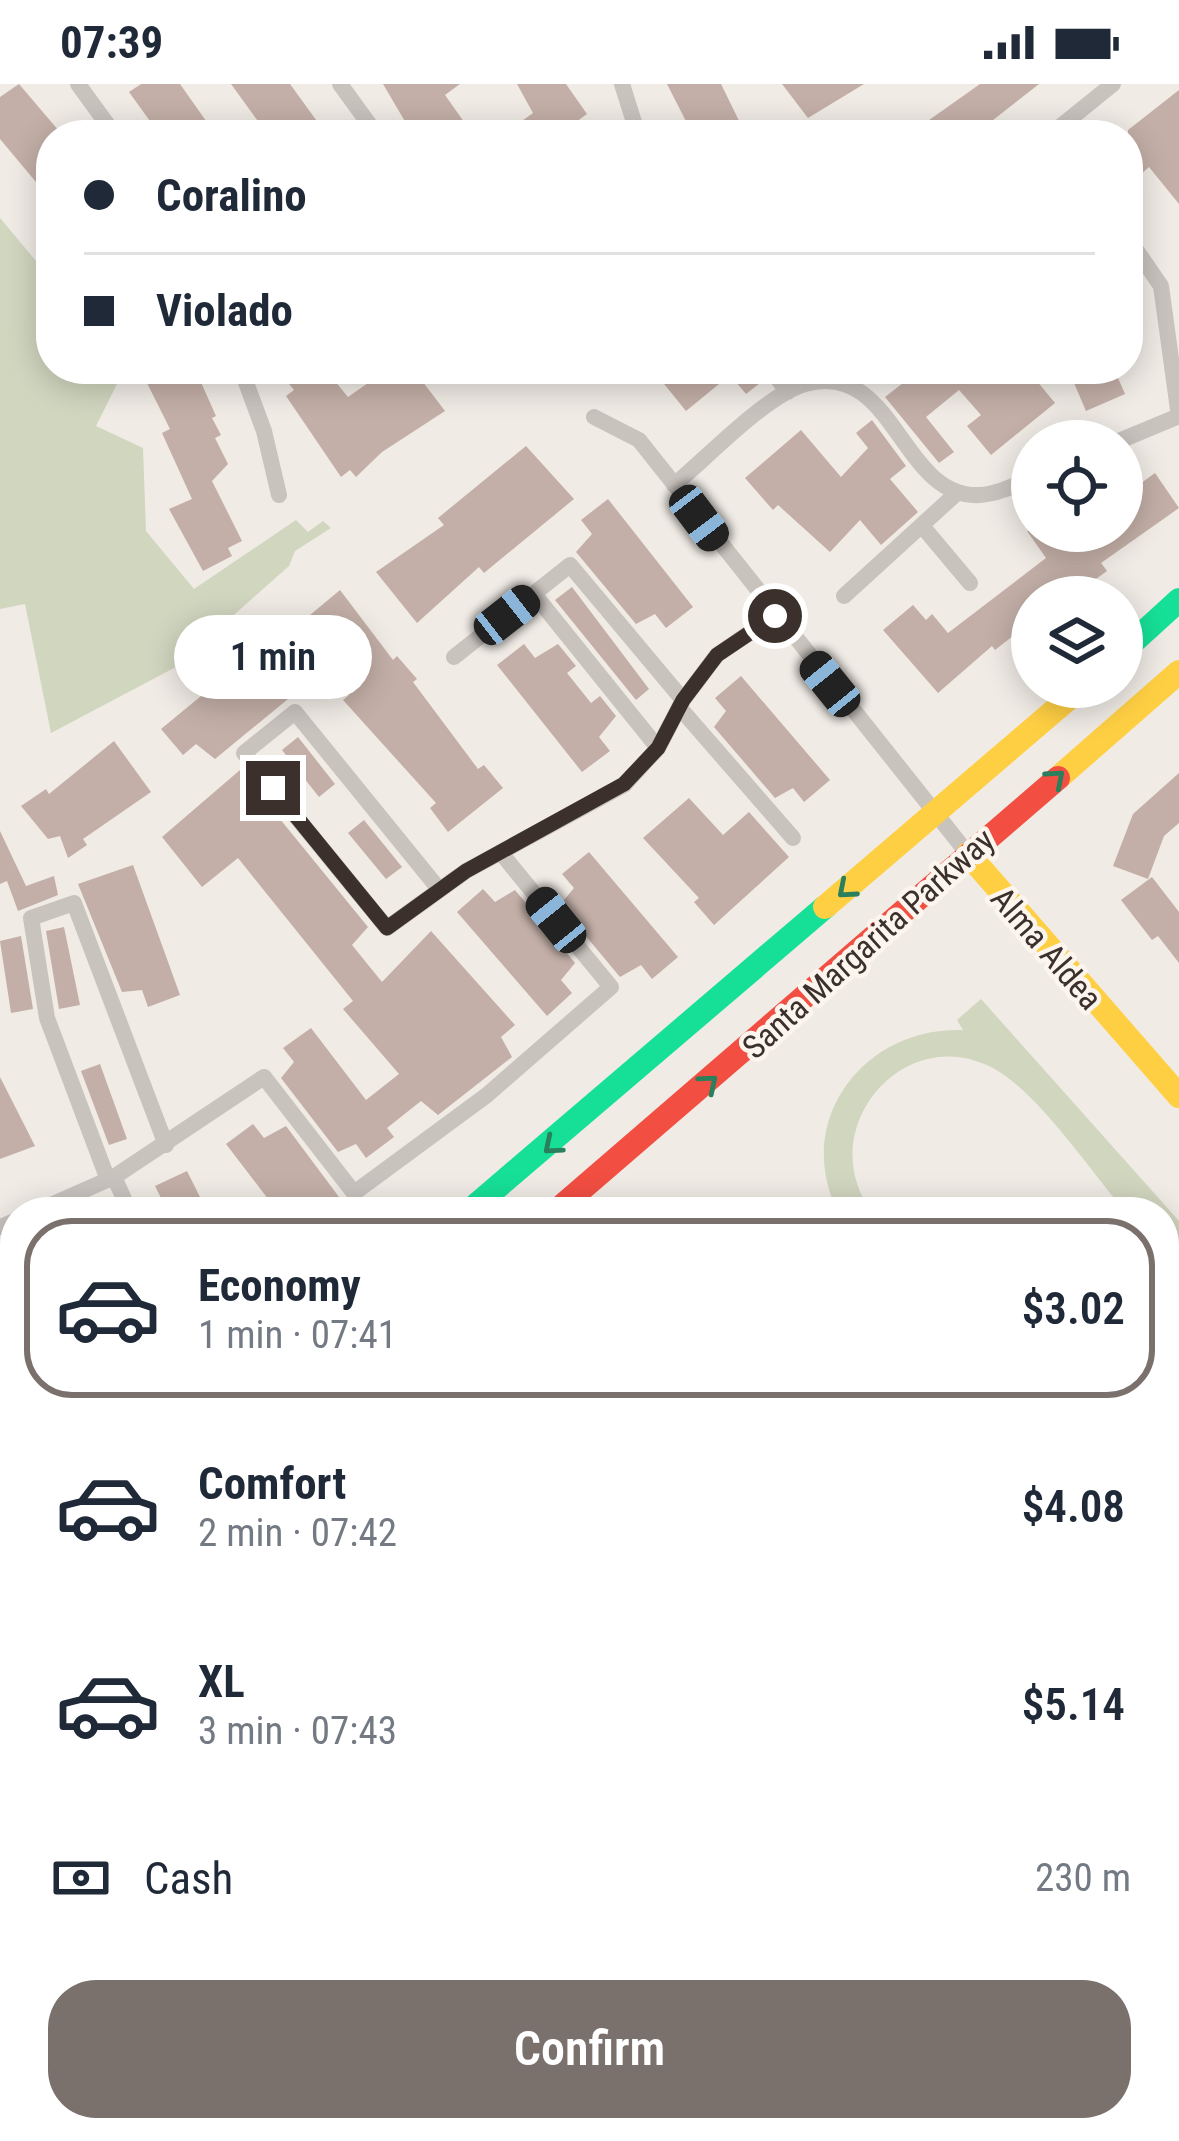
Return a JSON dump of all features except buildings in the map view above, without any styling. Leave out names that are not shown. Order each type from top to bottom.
[{"type":"main road","points":[[1143,633],[1179,601]]},
{"type":"main road","name":"Santa Margarita Parkway","points":[[573,1197],[791,1014],[1179,672]]},
{"type":"main road","name":"Santa Margarita Parkway","points":[[486,1197],[681,1035],[1057,708]]},
{"type":"main road","name":"Alma Aldea","points":[[968,854],[1179,1096]]},
{"type":"street","points":[[78,84],[104,120]]},
{"type":"street","points":[[340,84],[366,120]]},
{"type":"street","points":[[622,84],[633,120]]},
{"type":"street","points":[[1069,120],[1113,84]]},
{"type":"street","points":[[1143,256],[1154,270],[1163,305],[1179,416],[1143,431]]},
{"type":"street","points":[[1163,305],[1179,292]]},
{"type":"street","points":[[247,384],[265,430],[279,495]]},
{"type":"street","points":[[782,384],[788,392]]},
{"type":"street","points":[[674,485],[788,392],[820,384]]},
{"type":"street","points":[[833,384],[871,398],[932,476],[958,492],[988,494],[1011,486]]},
{"type":"street","name":"Alma Aldea","points":[[594,417],[639,440],[968,854]]},
{"type":"street","points":[[844,596],[958,492]]},
{"type":"street","points":[[923,527],[970,583]]},
{"type":"street","points":[[454,657],[570,566],[793,838]]},
{"type":"street","points":[[534,594],[658,748]]},
{"type":"street","points":[[439,889],[295,712],[244,753],[387,928],[439,889],[601,801],[642,770],[681,703],[717,655],[775,616]]},
{"type":"street","points":[[68,1197],[166,1145],[264,1077],[354,1193],[487,1095],[611,987],[500,853]]},
{"type":"street","points":[[122,1197],[47,1018],[31,918],[74,903],[166,1145]]},
{"type":"green space","points":[[0,218],[36,261],[36,384],[117,384],[96,426],[143,448],[146,531],[194,589],[296,520],[308,532],[323,521],[331,528],[295,551],[289,566],[174,668],[51,733],[25,604],[0,609]]},
{"type":"green space","points":[[981,999],[1158,1197],[1114,1197],[1028,1095],[993,1068],[959,1057],[927,1059],[899,1071],[876,1092],[860,1119],[853,1149],[856,1181],[864,1197],[833,1197],[824,1144],[831,1113],[846,1085],[868,1062],[896,1044],[928,1033],[963,1030],[957,1020]]},
{"type":"traffic: fast","points":[[1143,633],[1179,600]]},
{"type":"traffic: fast","points":[[486,1197],[825,907]]},
{"type":"traffic: slow","points":[[1058,778],[1179,672]]},
{"type":"traffic: slow","points":[[825,907],[1057,708]]},
{"type":"traffic: slow","points":[[968,854],[1179,1096]]},
{"type":"traffic: jam","points":[[572,1197],[1058,778]]},
{"type":"route","points":[[273,788],[387,928],[466,871],[601,801],[642,770],[683,700],[717,655],[775,616]]}]
